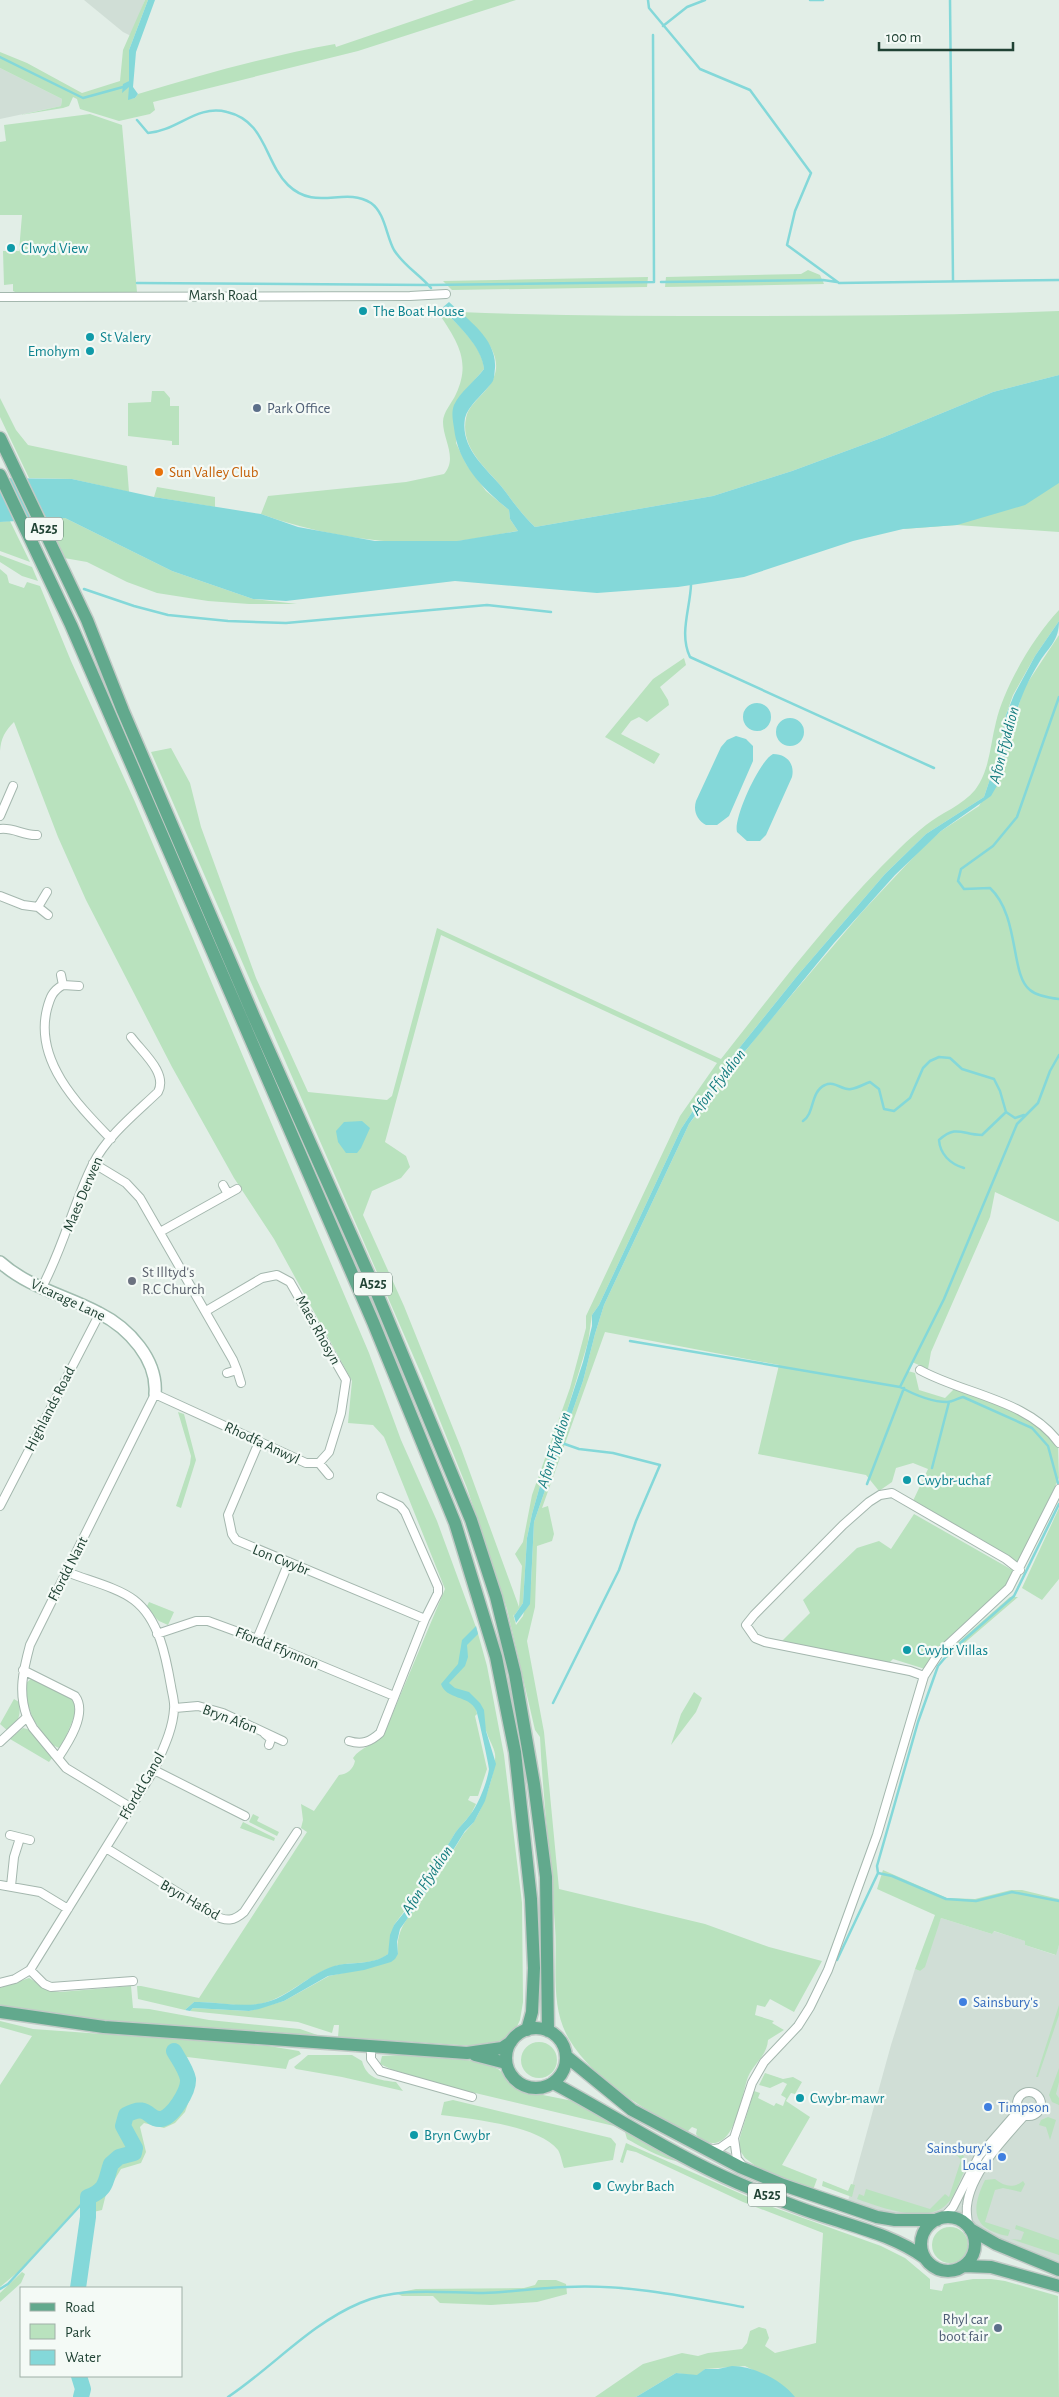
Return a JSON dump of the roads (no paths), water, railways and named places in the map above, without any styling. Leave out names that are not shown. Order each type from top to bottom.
[{"type":"main road","name":"A525","points":[[0,438],[87,620],[162,802],[376,1291],[471,1520],[496,1597],[515,1674],[534,1784],[546,1877],[548,2031]]},
{"type":"main road","name":"A525","points":[[0,475],[71,625],[373,1322],[456,1523],[496,1657],[515,1752],[531,1899],[534,1968],[532,2012],[527,2030]]},
{"type":"main road","points":[[0,2012],[104,2027],[467,2053],[506,2063]]},
{"type":"main road","points":[[467,2053],[502,2048],[527,2030],[537,2028],[548,2031],[562,2043],[566,2056],[565,2067],[560,2076],[544,2088],[530,2088],[520,2084],[513,2078],[506,2063],[511,2042]]},
{"type":"main road","name":"A525","points":[[566,2056],[632,2110],[705,2150],[745,2169],[783,2185],[877,2217],[895,2220],[952,2217],[1013,2252],[1059,2270]]},
{"type":"main road","name":"A525","points":[[553,2083],[662,2145],[713,2171],[780,2200],[894,2240],[925,2258],[931,2265],[946,2271],[964,2266],[990,2267],[1059,2286]]},
{"type":"main road","points":[[925,2258],[922,2240],[927,2228],[940,2219]]},
{"type":"main road","points":[[964,2266],[974,2251],[975,2242],[969,2227]]},
{"type":"street","name":"Marsh Road","points":[[0,297],[446,294]]},
{"type":"street","points":[[0,816],[13,786]]},
{"type":"street","points":[[0,829],[18,831],[25,836],[37,835]]},
{"type":"street","points":[[38,907],[46,892]]},
{"type":"street","points":[[0,896],[23,905],[38,907],[48,915]]},
{"type":"street","points":[[61,975],[63,985]]},
{"type":"street","points":[[78,986],[63,985],[53,991],[46,1015],[45,1040],[47,1049],[74,1099],[111,1139]]},
{"type":"street","name":"Maes Derwen","points":[[42,1289],[52,1269],[93,1163],[111,1139],[158,1092],[161,1085],[160,1077],[154,1067],[131,1037]]},
{"type":"street","points":[[93,1163],[133,1190],[206,1311],[238,1370],[241,1383]]},
{"type":"street","points":[[223,1185],[228,1194]]},
{"type":"street","points":[[160,1232],[237,1189]]},
{"type":"street","name":"Vicarage Lane","points":[[0,1262],[23,1280],[100,1313],[117,1324],[139,1345],[154,1374],[156,1394]]},
{"type":"street","name":"Maes Rhosyn","points":[[206,1311],[262,1278],[277,1276],[290,1282],[346,1380],[341,1414]]},
{"type":"street","name":"Highlands Road","points":[[0,1506],[100,1313]]},
{"type":"street","points":[[227,1373],[238,1370]]},
{"type":"street","points":[[920,1370],[1024,1414],[1050,1431],[1059,1443]]},
{"type":"street","name":"Rhodfa Anwyl","points":[[156,1394],[306,1463],[319,1462],[329,1452],[341,1414]]},
{"type":"street","name":"Ffordd Nant","points":[[130,1807],[75,1774],[58,1758],[33,1728],[21,1694],[23,1670],[30,1645],[156,1394]]},
{"type":"street","name":"Lon Cwybr","points":[[259,1442],[236,1492],[228,1515],[229,1524],[236,1540],[425,1619]]},
{"type":"street","points":[[319,1462],[329,1474]]},
{"type":"street","points":[[745,2169],[737,2159],[734,2138],[752,2083],[764,2062],[798,2026],[810,2007],[828,1970],[877,1835],[924,1676],[939,1653],[1009,1588],[1020,1570],[1059,1489]]},
{"type":"street","points":[[924,1676],[910,1671],[765,1642],[756,1638],[746,1626],[754,1615],[843,1525],[880,1495],[892,1493],[1006,1559],[1020,1570]]},
{"type":"street","points":[[352,1752],[358,1744],[374,1739],[380,1733],[425,1619],[436,1599],[438,1587],[405,1512],[391,1498],[381,1497]]},
{"type":"street","points":[[256,1639],[290,1562]]},
{"type":"street","name":"Ffordd Ganol","points":[[30,1970],[154,1770],[167,1741],[175,1708],[166,1658],[157,1634],[142,1609],[133,1600],[67,1572]]},
{"type":"street","name":"Ffordd Ffynnon","points":[[157,1634],[196,1622],[208,1621],[394,1696]]},
{"type":"street","points":[[23,1670],[75,1696],[79,1700],[80,1713],[66,1746],[58,1758]]},
{"type":"street","name":"Bryn Afon","points":[[175,1708],[198,1706],[223,1713],[283,1740]]},
{"type":"street","points":[[0,1742],[28,1717]]},
{"type":"street","points":[[264,1732],[272,1739],[269,1745]]},
{"type":"street","points":[[349,1741],[358,1744]]},
{"type":"street","points":[[154,1770],[245,1816]]},
{"type":"street","points":[[222,1816],[226,1807]]},
{"type":"street","name":"Bryn Hafod","points":[[106,1848],[222,1920],[229,1920],[236,1919],[244,1912],[297,1832]]},
{"type":"street","points":[[10,1835],[30,1840]]},
{"type":"street","points":[[282,1836],[291,1841]]},
{"type":"street","points":[[11,1886],[14,1858],[20,1838]]},
{"type":"street","points":[[0,1885],[40,1892],[68,1909]]},
{"type":"street","points":[[0,1984],[15,1979],[30,1970],[44,1984],[51,1987],[129,1981],[128,1972]]},
{"type":"street","points":[[371,2047],[371,2059],[380,2071],[472,2097]]},
{"type":"street","points":[[940,2219],[953,2207],[979,2156],[1022,2112],[978,2177],[971,2191],[967,2207],[969,2227]]},
{"type":"street","points":[[705,2150],[720,2148],[734,2138]]},
{"type":"water","points":[[148,0],[155,0],[136,52],[133,87],[138,94],[135,98],[128,100],[129,87],[122,93],[123,84],[129,81],[129,50]]},
{"type":"water","points":[[449,302],[480,331],[491,348],[494,358],[493,381],[472,405],[465,418],[464,429],[466,439],[481,464],[535,527],[713,496],[792,471],[884,437],[993,392],[1059,375],[1059,483],[1025,505],[957,525],[903,529],[853,541],[744,577],[678,587],[597,593],[455,581],[286,601],[253,599],[172,571],[65,518],[0,522],[0,478],[72,479],[154,497],[261,514],[298,527],[375,541],[457,541],[518,531],[510,519],[509,510],[481,484],[466,464],[456,441],[452,417],[454,405],[484,369],[479,352],[474,344],[442,308]]},
{"type":"water","points":[[1059,621],[1056,638],[1031,677],[1018,706],[998,784],[991,796],[941,831],[895,875],[834,943],[714,1089],[689,1124],[604,1305],[583,1381],[534,1522],[530,1604],[516,1623],[514,1616],[523,1603],[527,1538],[532,1514],[547,1461],[567,1411],[583,1362],[592,1326],[592,1315],[599,1305],[681,1129],[732,1057],[798,975],[885,874],[926,834],[984,797],[999,752],[1006,715],[1014,695],[1035,656]]},
{"type":"water","points":[[757,703],[767,707],[771,717],[767,727],[757,731],[747,727],[743,717],[747,707]]},
{"type":"water","points":[[790,718],[800,722],[804,732],[800,742],[790,746],[780,742],[776,732],[780,722]]},
{"type":"water","points":[[736,736],[746,739],[753,746],[753,761],[729,816],[717,825],[706,825],[696,815],[696,801],[721,747],[727,740]]},
{"type":"water","points":[[773,754],[778,754],[789,761],[793,772],[792,777],[766,835],[760,841],[747,841],[737,832],[739,815],[761,767]]},
{"type":"water","points":[[362,1121],[370,1128],[361,1148],[357,1153],[346,1153],[338,1142],[336,1131],[344,1122]]},
{"type":"water","points":[[476,1626],[478,1634],[467,1645],[468,1657],[465,1666],[449,1683],[455,1688],[469,1692],[480,1703],[484,1710],[486,1731],[496,1764],[485,1801],[474,1822],[465,1831],[430,1887],[400,1929],[397,1942],[398,1954],[395,1959],[364,1970],[328,1976],[284,2001],[259,2009],[249,2011],[193,2008],[190,2011],[185,2010],[194,2002],[246,2005],[263,2003],[281,1996],[316,1974],[334,1966],[375,1960],[388,1954],[390,1935],[394,1925],[419,1892],[455,1833],[473,1811],[486,1781],[489,1769],[476,1710],[473,1705],[448,1693],[441,1684],[458,1664],[462,1640]]},
{"type":"water","points":[[732,2366],[758,2371],[783,2385],[795,2397],[636,2397],[676,2373],[697,2375],[705,2369]]},
{"type":"waterway","points":[[648,0],[649,8],[700,69],[750,90],[811,173],[795,211],[787,245],[839,283],[1059,280]]},
{"type":"waterway","points":[[663,26],[687,7],[705,0]]},
{"type":"waterway","points":[[810,0],[823,0]]},
{"type":"waterway","points":[[950,0],[953,280]]},
{"type":"waterway","points":[[137,283],[429,285],[654,282],[653,35]]},
{"type":"waterway","points":[[0,57],[83,98],[123,87]]},
{"type":"waterway","points":[[137,120],[148,133],[168,128],[206,112],[227,112],[240,117],[250,124],[257,133],[280,175],[298,193],[319,198],[361,198],[376,207],[398,256],[431,288]]},
{"type":"waterway","points":[[661,282],[823,280],[837,282]]},
{"type":"waterway","points":[[691,585],[685,630],[685,639],[690,657],[934,768]]},
{"type":"waterway","points":[[84,589],[168,615],[228,621],[286,623],[487,605],[551,612]]},
{"type":"waterway","points":[[1059,697],[1017,817],[993,846],[961,869],[958,881],[964,889],[990,888],[1000,900],[1006,914],[1024,982],[1036,994],[1059,999]]},
{"type":"waterway","points":[[900,1387],[944,1299],[1017,1124],[1038,1103],[1050,1071],[1059,1055]]},
{"type":"waterway","points":[[803,1121],[809,1113],[817,1092],[820,1088],[829,1084],[848,1089],[870,1082],[879,1089],[884,1109],[894,1111],[910,1098],[923,1068],[930,1061],[939,1057],[950,1058],[962,1069],[994,1079],[1000,1091],[1006,1112]]},
{"type":"waterway","points":[[964,1168],[954,1164],[947,1158],[941,1150],[939,1140],[955,1131],[982,1135],[1006,1112],[1015,1118],[1024,1115]]},
{"type":"waterway","points":[[630,1341],[900,1387],[935,1401],[949,1402],[963,1397],[1032,1428],[1048,1446],[1058,1483]]},
{"type":"waterway","points":[[867,1484],[904,1388]]},
{"type":"waterway","points":[[932,1468],[949,1402]]},
{"type":"waterway","points":[[553,1703],[619,1570],[636,1521],[660,1465],[613,1453],[579,1449],[559,1442]]},
{"type":"waterway","points":[[1059,1504],[1014,1596],[949,1653],[938,1666],[918,1722],[877,1866],[878,1873],[892,1876],[946,1899],[976,1901],[1012,1892],[1059,1901]]},
{"type":"waterway","points":[[837,1960],[878,1873]]},
{"type":"waterway","name":"Afon Ffyddion","points":[[78,2287],[88,2217],[88,2197],[99,2191],[105,2184],[111,2164],[119,2157],[134,2153],[135,2148],[123,2126],[126,2115],[139,2110],[157,2119],[161,2119],[175,2109],[186,2090],[188,2084],[187,2075],[174,2051]]},
{"type":"waterway","points":[[0,2289],[8,2284],[88,2197]]},
{"type":"waterway","points":[[228,2397],[325,2322],[360,2303],[390,2294],[405,2292],[483,2293],[566,2287],[611,2287],[655,2292],[743,2307]]},
{"type":"waterway","name":"Afon Ffyddion","points":[[79,2377],[83,2389],[81,2397]]},
{"type":"place","name":"Clwyd View","points":[[11,248]]},
{"type":"place","name":"The Boat House","points":[[363,311]]},
{"type":"place","name":"St Valery","points":[[90,337]]},
{"type":"place","name":"Emohym","points":[[90,351]]},
{"type":"place","name":"Park Office","points":[[257,408]]},
{"type":"place","name":"Sun Valley Club","points":[[159,472]]},
{"type":"place","name":"St Illtyd's R.C Church","points":[[132,1281]]},
{"type":"place","name":"Cwybr-uchaf","points":[[907,1480]]},
{"type":"place","name":"Cwybr Villas","points":[[907,1650]]},
{"type":"place","name":"Sainsbury's","points":[[963,2002]]},
{"type":"place","name":"Cwybr-mawr","points":[[800,2098]]},
{"type":"place","name":"Timpson","points":[[988,2107]]},
{"type":"place","name":"Bryn Cwybr","points":[[414,2135]]},
{"type":"place","name":"Sainsbury's Local","points":[[1002,2157]]},
{"type":"place","name":"Cwybr Bach","points":[[597,2186]]},
{"type":"place","name":"Rhyl car boot fair","points":[[998,2328]]}]
